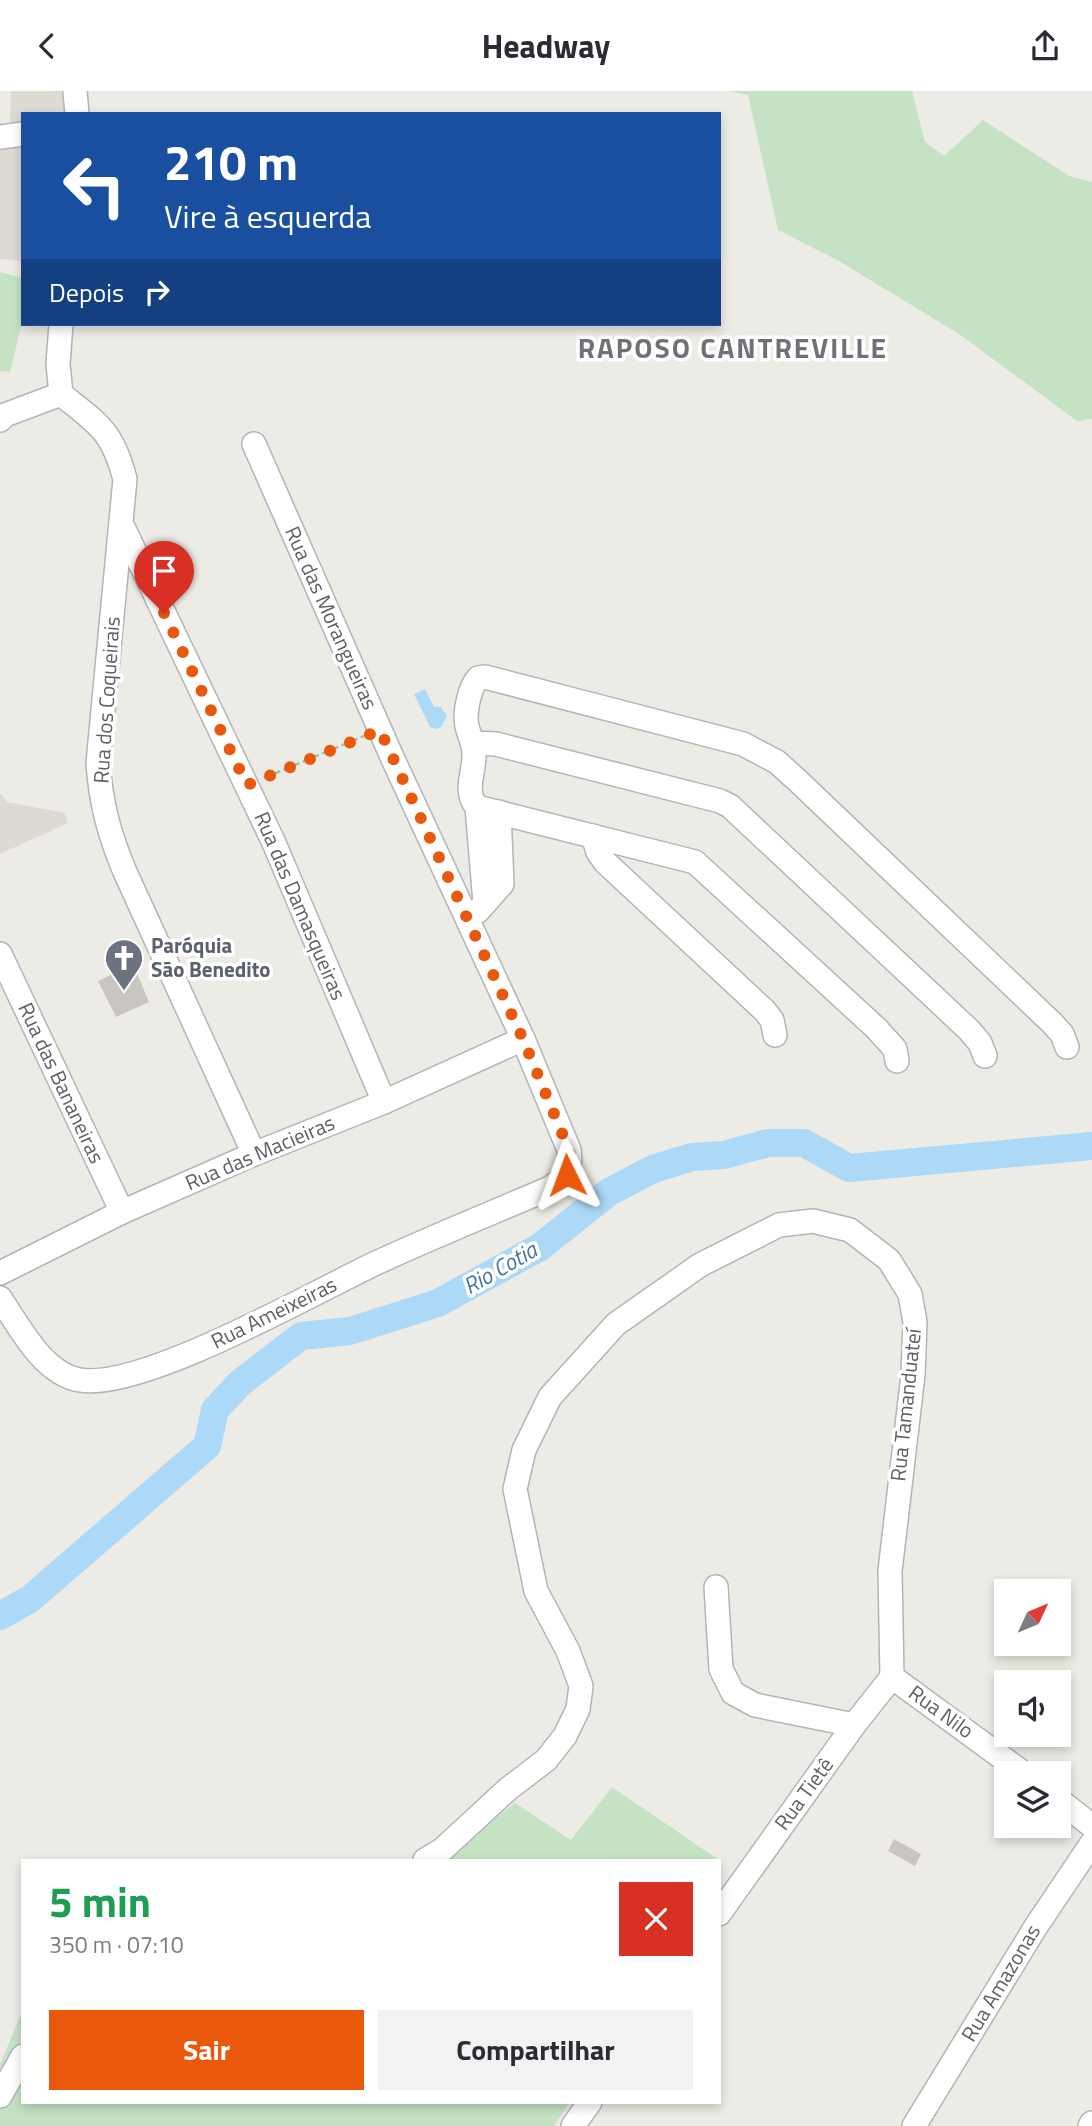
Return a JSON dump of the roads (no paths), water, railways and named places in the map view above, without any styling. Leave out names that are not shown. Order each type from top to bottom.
[{"type":"street","points":[[75,91],[77,112]]},
{"type":"street","points":[[0,137],[21,134]]},
{"type":"street","points":[[0,420],[5,415],[61,394],[58,364],[61,326]]},
{"type":"street","name":"Rua dos Coqueirais","points":[[61,394],[100,425],[117,449],[125,479],[98,763],[101,801],[110,835],[125,872],[254,1154]]},
{"type":"street","name":"Rua das Morangueiras","points":[[254,445],[380,730],[523,1039],[569,1150],[571,1162],[567,1175]]},
{"type":"street","name":"Rua das Damasqueiras","points":[[121,523],[247,785],[384,1102]]},
{"type":"street","points":[[898,1061],[895,1049],[876,1028],[706,870],[679,856],[488,809],[470,794],[475,757],[466,718],[473,683],[478,678],[485,677],[722,738],[760,752],[798,781],[1042,1013],[1062,1034],[1067,1047]]},
{"type":"street","points":[[473,743],[496,744],[720,801],[730,806],[969,1030],[980,1043],[985,1056]]},
{"type":"street","points":[[469,922],[485,903],[490,849],[488,809]]},
{"type":"street","points":[[593,836],[597,852],[605,862],[765,1011],[772,1020],[775,1035]]},
{"type":"street","name":"Rua das Bananeiras","points":[[0,954],[122,1212]]},
{"type":"street","name":"Rua das Macieiras","points":[[0,1273],[122,1212],[254,1154],[384,1102],[523,1039]]},
{"type":"street","name":"Rua Ameixeiras","points":[[0,1299],[39,1355],[78,1380],[101,1381],[195,1351],[377,1263],[550,1188],[567,1175]]},
{"type":"street","name":"Rua Tamanduateí","points":[[427,1859],[443,1849],[508,1789],[546,1760],[565,1736],[578,1709],[581,1686],[568,1651],[536,1591],[515,1489],[524,1450],[550,1397],[616,1324],[700,1265],[779,1225],[813,1221],[850,1230],[889,1260],[910,1294],[915,1322],[913,1375],[890,1571],[892,1677]]},
{"type":"street","points":[[716,1587],[721,1669],[733,1693],[755,1705],[855,1725]]},
{"type":"street","name":"Rua Tietê","points":[[721,1911],[892,1677]]},
{"type":"street","name":"Rua Nilo","points":[[892,1677],[1007,1761]]},
{"type":"street","points":[[1071,1809],[1092,1826]]},
{"type":"street","name":"Rua Amazonas","points":[[914,2126],[1035,1928],[1092,1843]]},
{"type":"street","points":[[0,2096],[21,2059]]},
{"type":"street","points":[[573,2126],[589,2104]]},
{"type":"water","points":[[425,689],[434,707],[441,707],[447,716],[442,726],[437,729],[430,727],[414,694]]},
{"type":"waterway","name":"Rio Cotia","points":[[0,1616],[30,1599],[207,1446],[215,1410],[240,1383],[301,1336],[350,1331],[438,1303],[540,1247],[609,1192],[653,1169],[692,1157],[724,1155],[768,1143],[804,1143],[849,1168],[1092,1146]]},
{"type":"place","name":"Paróquia São Benedito","points":[[124,992]]},
{"type":"district","name":"RAPOSO CANTREVILLE","points":[[733,348]]}]
